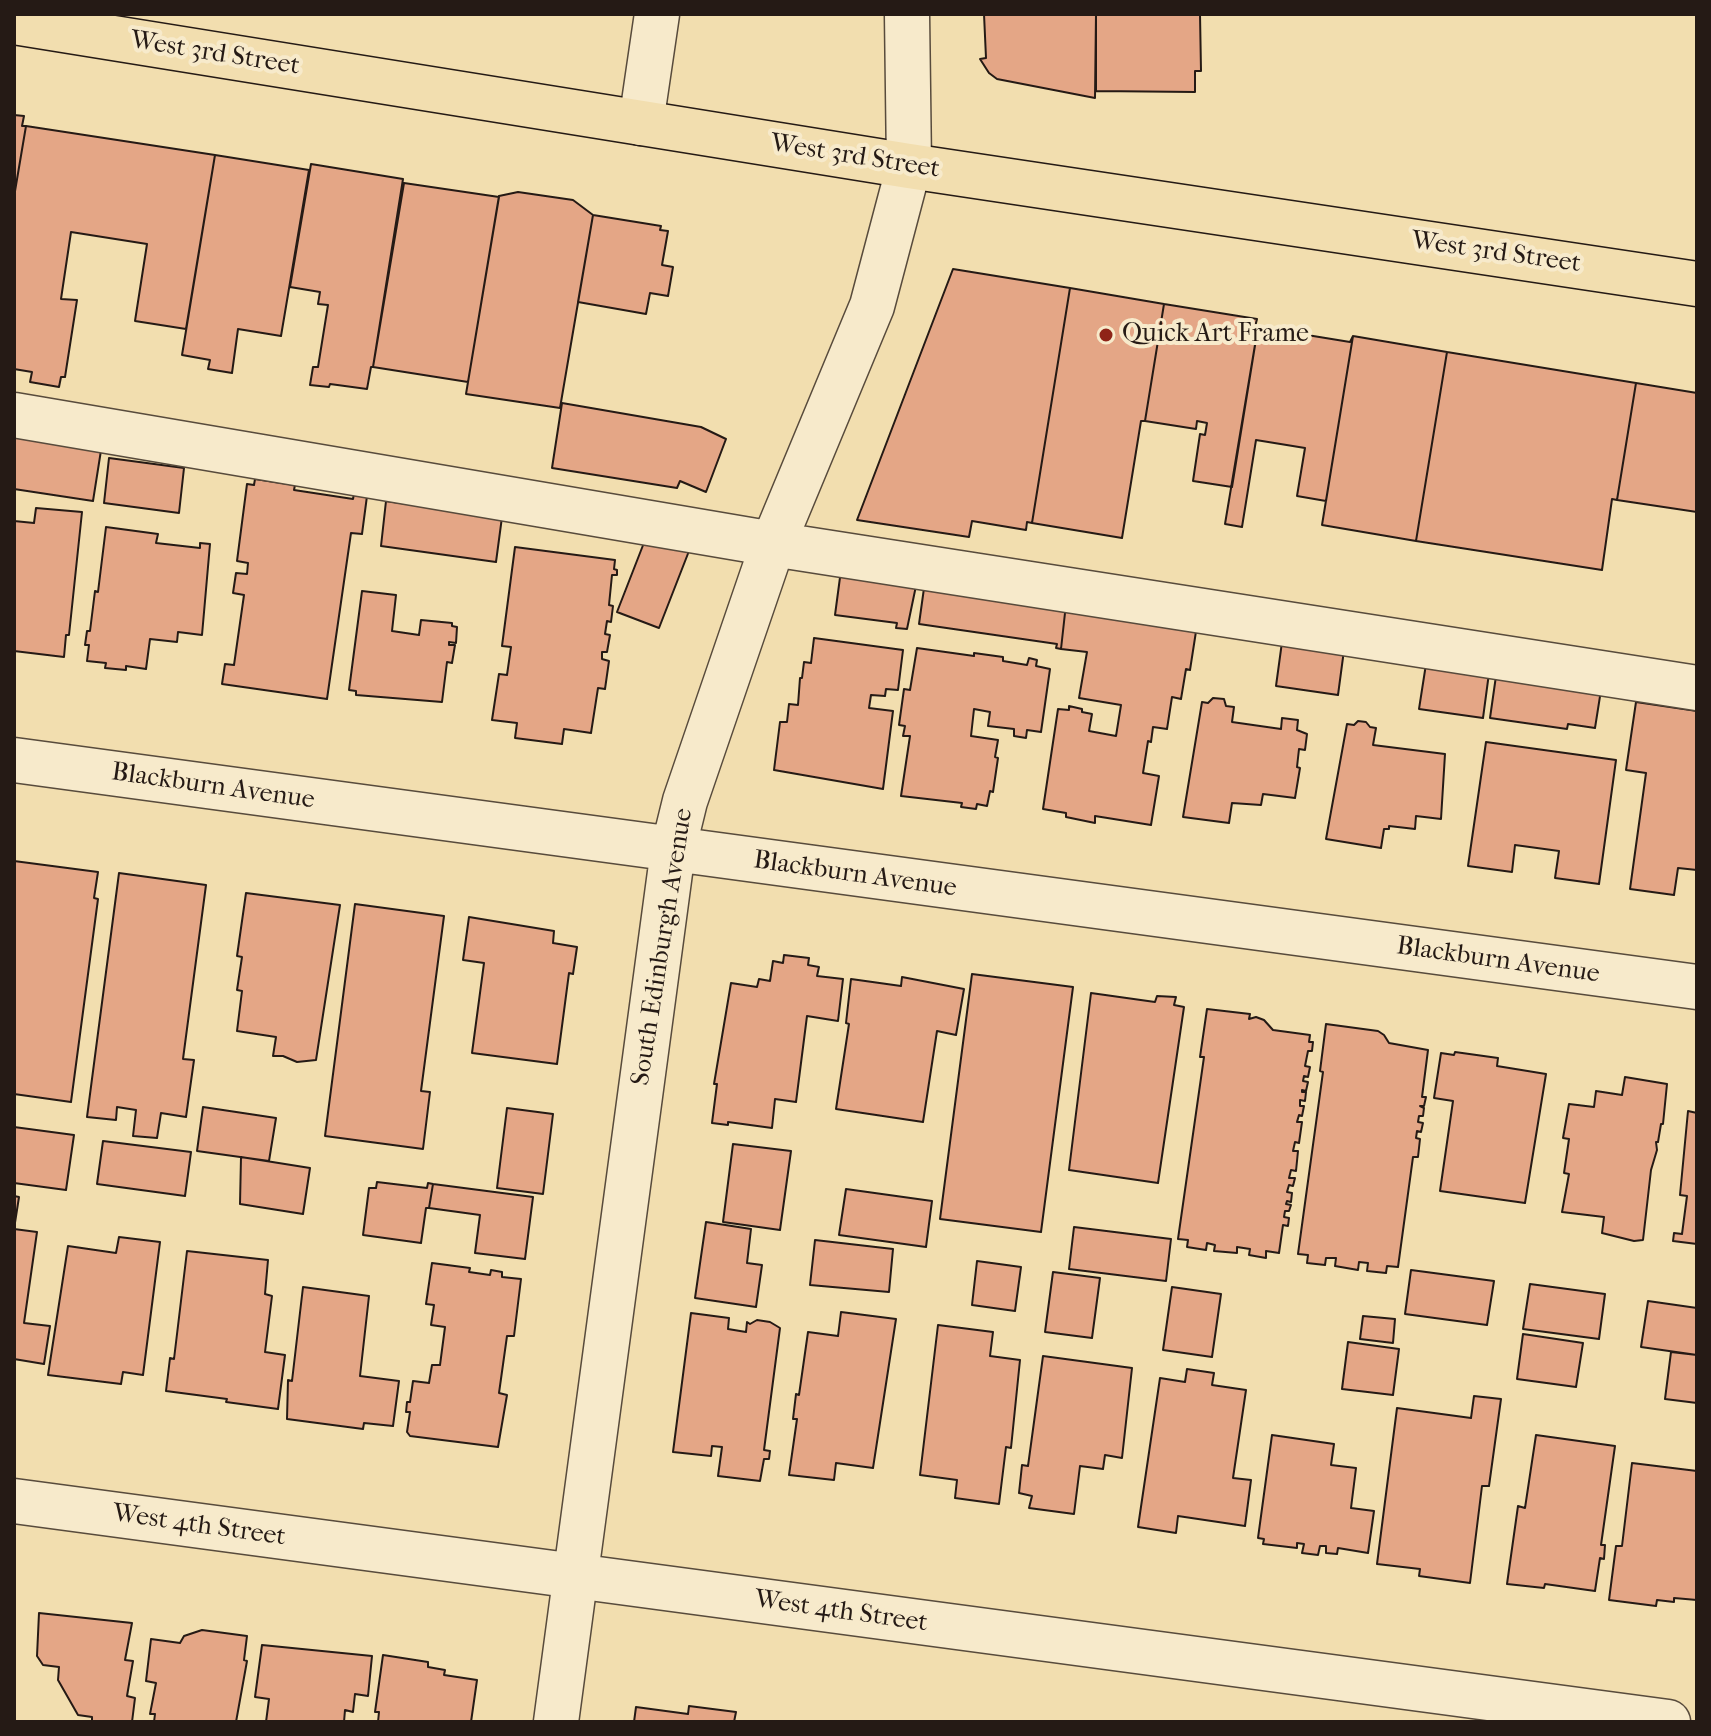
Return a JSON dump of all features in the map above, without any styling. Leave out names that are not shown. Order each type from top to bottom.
[{"type":"main road","name":"West 3rd Street","points":[[14,22],[142,28],[641,123],[1697,284]]},
{"type":"street","points":[[641,123],[657,14]]},
{"type":"street","name":"South Edinburgh Avenue","points":[[556,1722],[673,850],[685,801],[773,544],[872,306],[909,166],[907,14]]},
{"type":"street","points":[[14,415],[773,544],[1697,688]]},
{"type":"street","name":"Blackburn Avenue","points":[[14,760],[1697,987]]},
{"type":"street","name":"West 4th Street","points":[[14,1501],[1668,1722]]},
{"type":"building","points":[[984,14],[1096,14],[1095,98],[997,79],[989,73],[980,59],[986,58]]},
{"type":"building","points":[[1096,14],[1200,14],[1201,71],[1195,71],[1195,92],[1096,91]]},
{"type":"building","points":[[14,115],[24,116],[22,126],[26,126],[14,197]]},
{"type":"building","points":[[26,126],[215,155],[186,329],[135,321],[147,244],[71,232],[61,299],[77,300],[65,377],[61,377],[59,387],[30,382],[32,372],[14,369],[14,197]]},
{"type":"building","points":[[215,155],[309,170],[281,336],[238,329],[232,373],[208,369],[210,360],[182,355]]},
{"type":"building","points":[[311,164],[403,179],[367,389],[310,385],[313,367],[318,367],[328,305],[318,304],[320,292],[290,287]]},
{"type":"building","points":[[404,183],[499,197],[468,382],[373,367]]},
{"type":"building","points":[[518,192],[573,200],[593,215],[560,408],[466,394],[499,196]]},
{"type":"building","points":[[593,215],[661,226],[660,230],[668,231],[662,265],[673,267],[668,296],[650,293],[646,314],[578,302]]},
{"type":"building","points":[[953,269],[1070,288],[1032,523],[1027,522],[1026,530],[972,521],[969,537],[857,520]]},
{"type":"building","points":[[1070,288],[1164,304],[1122,538],[1032,523]]},
{"type":"building","points":[[1164,304],[1257,319],[1232,487],[1193,481],[1200,434],[1205,435],[1207,423],[1197,421],[1196,429],[1145,421]]},
{"type":"building","points":[[1258,327],[1350,342],[1353,336],[1326,501],[1297,496],[1305,448],[1256,440],[1242,527],[1225,524]]},
{"type":"building","points":[[1353,336],[1447,352],[1416,541],[1322,525]]},
{"type":"building","points":[[1447,352],[1636,383],[1617,500],[1612,499],[1602,570],[1416,541]]},
{"type":"building","points":[[1636,383],[1697,393],[1697,512],[1617,500]]},
{"type":"building","points":[[562,403],[701,427],[726,439],[706,492],[680,481],[677,488],[552,468]]},
{"type":"building","points":[[14,430],[102,444],[93,501],[14,489]]},
{"type":"building","points":[[109,458],[184,468],[179,513],[104,503]]},
{"type":"building","points":[[255,479],[295,485],[294,490],[353,499],[354,494],[367,496],[362,534],[351,533],[327,699],[222,684],[225,664],[234,665],[244,595],[233,593],[236,573],[247,574],[248,563],[237,561],[247,484],[254,485]]},
{"type":"building","points":[[386,501],[502,517],[496,562],[381,546]]},
{"type":"building","points":[[36,508],[82,512],[64,657],[14,651],[14,521],[34,523]]},
{"type":"building","points":[[106,527],[158,534],[156,543],[200,548],[200,543],[210,544],[202,635],[178,632],[177,642],[150,639],[146,669],[126,666],[126,670],[105,668],[106,663],[87,661],[89,645],[85,645],[95,591],[98,592]]},
{"type":"building","points":[[647,535],[689,551],[659,628],[617,612]]},
{"type":"building","points":[[515,547],[615,560],[617,575],[612,575],[609,605],[613,606],[611,622],[607,621],[605,634],[610,635],[607,652],[602,652],[602,659],[609,661],[605,689],[598,688],[591,733],[564,729],[562,744],[515,738],[517,723],[492,720],[499,674],[507,675],[511,647],[502,646]]},
{"type":"building","points":[[841,570],[917,581],[907,629],[896,628],[897,623],[835,615]]},
{"type":"building","points":[[925,581],[1066,604],[1061,649],[1056,648],[1057,644],[919,624]]},
{"type":"building","points":[[362,591],[396,595],[392,631],[419,635],[421,620],[452,623],[457,627],[456,643],[449,642],[449,645],[455,645],[452,663],[447,662],[442,702],[356,695],[356,691],[349,690]]},
{"type":"building","points":[[1066,604],[1197,625],[1190,670],[1186,669],[1181,699],[1172,697],[1167,729],[1153,727],[1151,742],[1148,741],[1143,773],[1159,776],[1151,825],[1095,816],[1095,823],[1043,809],[1058,709],[1069,710],[1069,706],[1082,709],[1082,712],[1092,714],[1089,731],[1116,736],[1121,705],[1079,698],[1087,652],[1061,649]]},
{"type":"building","points":[[814,638],[903,650],[898,690],[886,689],[885,696],[871,695],[869,708],[893,711],[883,789],[774,770],[780,722],[787,722],[789,704],[798,705],[800,678],[804,662],[811,663]]},
{"type":"building","points":[[1282,642],[1344,650],[1338,695],[1276,686]]},
{"type":"building","points":[[917,648],[1003,657],[1003,661],[1027,665],[1029,658],[1037,660],[1036,666],[1050,669],[1041,732],[1027,730],[1026,738],[1014,736],[1014,729],[988,726],[990,712],[974,709],[971,736],[998,740],[993,792],[990,791],[987,806],[977,804],[976,809],[961,807],[962,803],[901,796],[910,736],[903,736],[905,726],[899,725],[904,689],[910,690]]},
{"type":"building","points":[[1426,664],[1489,673],[1483,718],[1419,709]]},
{"type":"building","points":[[1496,676],[1601,690],[1595,728],[1568,724],[1567,729],[1490,718]]},
{"type":"building","points":[[1213,698],[1224,699],[1226,706],[1234,707],[1232,722],[1281,729],[1282,718],[1298,720],[1297,730],[1307,734],[1305,750],[1299,749],[1297,767],[1300,768],[1295,798],[1263,794],[1261,805],[1232,803],[1229,823],[1183,817],[1202,702],[1208,703]]},
{"type":"building","points":[[1636,702],[1697,711],[1697,870],[1678,868],[1674,895],[1630,889],[1646,773],[1626,770]]},
{"type":"building","points":[[1358,721],[1376,728],[1373,745],[1445,754],[1441,819],[1416,816],[1415,829],[1389,826],[1389,829],[1384,829],[1381,848],[1326,839],[1347,724],[1354,725]]},
{"type":"building","points":[[1486,742],[1616,760],[1599,884],[1555,878],[1559,851],[1515,845],[1512,872],[1468,866]]},
{"type":"building","points":[[14,861],[98,872],[94,898],[98,899],[71,1102],[14,1094]]},
{"type":"building","points":[[119,873],[206,885],[183,1059],[194,1060],[186,1117],[161,1113],[157,1138],[133,1136],[136,1110],[117,1107],[116,1120],[87,1117]]},
{"type":"building","points":[[246,893],[340,905],[316,1060],[297,1062],[283,1056],[273,1056],[276,1037],[237,1031],[242,991],[237,990],[242,957],[237,956]]},
{"type":"building","points":[[355,904],[444,916],[421,1091],[430,1092],[423,1149],[325,1136]]},
{"type":"building","points":[[469,917],[554,931],[553,943],[577,947],[573,974],[569,973],[557,1064],[472,1053],[484,963],[463,960]]},
{"type":"building","points":[[784,955],[809,958],[808,965],[819,967],[817,976],[843,979],[838,1021],[807,1016],[796,1102],[775,1099],[772,1128],[712,1123],[717,1084],[714,1084],[731,983],[757,987],[759,979],[770,981],[773,961],[783,963]]},
{"type":"building","points":[[972,974],[1073,987],[1041,1232],[940,1219]]},
{"type":"building","points":[[902,977],[964,989],[956,1035],[937,1031],[923,1122],[836,1109],[849,1024],[846,1023],[851,979],[901,986]]},
{"type":"building","points":[[1091,993],[1155,1002],[1157,996],[1176,997],[1174,1005],[1184,1007],[1158,1183],[1069,1170]]},
{"type":"building","points":[[1207,1009],[1250,1014],[1249,1019],[1256,1017],[1264,1020],[1273,1030],[1310,1035],[1309,1042],[1313,1042],[1305,1066],[1310,1067],[1308,1077],[1304,1076],[1303,1081],[1308,1082],[1306,1091],[1302,1090],[1306,1092],[1305,1101],[1300,1100],[1300,1106],[1304,1106],[1297,1122],[1302,1122],[1299,1143],[1295,1142],[1293,1151],[1298,1151],[1296,1171],[1291,1170],[1289,1178],[1295,1178],[1287,1192],[1292,1193],[1291,1202],[1287,1201],[1286,1204],[1291,1205],[1289,1211],[1285,1211],[1284,1217],[1289,1218],[1288,1226],[1283,1225],[1279,1253],[1266,1251],[1266,1258],[1249,1255],[1250,1249],[1237,1247],[1237,1253],[1214,1251],[1215,1245],[1207,1243],[1206,1250],[1187,1247],[1188,1240],[1178,1239],[1204,1057],[1200,1057]]},
{"type":"building","points":[[1326,1024],[1378,1031],[1389,1043],[1428,1050],[1422,1097],[1426,1097],[1424,1106],[1420,1106],[1424,1108],[1423,1116],[1419,1116],[1418,1122],[1423,1123],[1421,1132],[1417,1131],[1416,1138],[1420,1139],[1418,1157],[1413,1157],[1398,1267],[1387,1266],[1386,1273],[1367,1271],[1368,1263],[1359,1262],[1358,1270],[1335,1266],[1336,1258],[1326,1258],[1325,1265],[1307,1263],[1308,1255],[1298,1254],[1323,1072],[1320,1071]]},
{"type":"building","points":[[1455,1052],[1498,1058],[1497,1066],[1546,1074],[1525,1203],[1440,1191],[1453,1101],[1434,1098],[1441,1053],[1454,1055]]},
{"type":"building","points":[[1625,1077],[1667,1084],[1663,1124],[1651,1170],[1643,1240],[1634,1241],[1602,1233],[1604,1217],[1562,1212],[1569,1174],[1564,1173],[1569,1139],[1563,1138],[1569,1104],[1594,1107],[1596,1091],[1622,1095]]},
{"type":"building","points":[[203,1107],[276,1118],[269,1161],[197,1151]]},
{"type":"building","points":[[507,1108],[553,1114],[543,1194],[497,1188]]},
{"type":"building","points":[[1688,1111],[1697,1113],[1697,1244],[1673,1241],[1674,1233],[1682,1234],[1687,1196],[1680,1195]]},
{"type":"building","points":[[14,1127],[74,1135],[66,1190],[14,1183]]},
{"type":"building","points":[[103,1141],[191,1152],[185,1196],[97,1184]]},
{"type":"building","points":[[733,1144],[791,1151],[780,1230],[723,1222]]},
{"type":"building","points":[[241,1157],[310,1168],[303,1214],[240,1204]]},
{"type":"building","points":[[377,1182],[427,1188],[428,1183],[433,1184],[421,1243],[363,1235],[369,1188],[376,1188]]},
{"type":"building","points":[[433,1184],[533,1197],[525,1259],[475,1253],[480,1215],[429,1208]]},
{"type":"building","points":[[846,1189],[932,1201],[926,1247],[839,1235]]},
{"type":"building","points":[[14,1196],[19,1197],[14,1229]]},
{"type":"building","points":[[706,1222],[751,1229],[747,1263],[762,1265],[756,1307],[695,1298]]},
{"type":"building","points":[[1074,1227],[1171,1239],[1166,1281],[1069,1269]]},
{"type":"building","points":[[14,1229],[37,1232],[24,1323],[50,1326],[44,1364],[14,1359]]},
{"type":"building","points":[[119,1237],[160,1242],[143,1375],[123,1372],[121,1384],[48,1375],[68,1246],[116,1253]]},
{"type":"building","points":[[815,1240],[893,1249],[889,1292],[810,1285]]},
{"type":"building","points":[[187,1251],[268,1260],[265,1294],[272,1296],[265,1352],[285,1355],[278,1409],[166,1391],[170,1358],[174,1359]]},
{"type":"building","points":[[977,1261],[1021,1267],[1015,1311],[972,1305]]},
{"type":"building","points":[[432,1263],[470,1268],[469,1272],[490,1275],[491,1270],[502,1272],[502,1277],[521,1279],[514,1336],[507,1336],[499,1393],[507,1395],[498,1447],[410,1436],[407,1432],[410,1412],[406,1412],[407,1402],[410,1402],[413,1381],[429,1383],[432,1365],[440,1365],[445,1327],[431,1325],[434,1305],[426,1304]]},
{"type":"building","points":[[1411,1270],[1494,1281],[1487,1325],[1405,1314]]},
{"type":"building","points":[[1053,1272],[1100,1278],[1092,1338],[1045,1332]]},
{"type":"building","points":[[1530,1284],[1605,1294],[1599,1339],[1523,1329]]},
{"type":"building","points":[[303,1287],[369,1296],[360,1376],[399,1381],[393,1426],[364,1423],[363,1429],[287,1419],[288,1380],[292,1381]]},
{"type":"building","points":[[1172,1287],[1221,1294],[1212,1357],[1163,1350]]},
{"type":"building","points":[[1648,1301],[1697,1308],[1697,1355],[1641,1347]]},
{"type":"building","points":[[841,1312],[896,1319],[873,1468],[836,1463],[834,1480],[789,1475],[797,1419],[793,1419],[796,1394],[799,1395],[808,1332],[838,1336]]},
{"type":"building","points":[[691,1313],[729,1318],[728,1329],[746,1332],[747,1322],[750,1324],[757,1320],[780,1328],[764,1450],[770,1451],[769,1459],[764,1459],[760,1481],[718,1476],[722,1447],[712,1446],[711,1456],[673,1452]]},
{"type":"building","points":[[1363,1316],[1395,1319],[1393,1343],[1360,1339]]},
{"type":"building","points":[[938,1325],[993,1332],[990,1356],[1020,1360],[1011,1448],[1006,1447],[999,1504],[955,1498],[957,1480],[920,1475]]},
{"type":"building","points":[[1523,1334],[1583,1343],[1576,1387],[1517,1379]]},
{"type":"building","points":[[1348,1342],[1399,1349],[1393,1395],[1342,1389]]},
{"type":"building","points":[[1671,1352],[1697,1355],[1697,1403],[1665,1399]]},
{"type":"building","points":[[1043,1356],[1132,1368],[1122,1458],[1105,1455],[1103,1469],[1080,1466],[1074,1514],[1029,1508],[1032,1496],[1019,1493],[1022,1465],[1028,1466]]},
{"type":"building","points":[[1187,1369],[1214,1373],[1212,1385],[1246,1390],[1233,1478],[1251,1480],[1245,1526],[1178,1516],[1176,1533],[1138,1527],[1160,1378],[1185,1382]]},
{"type":"building","points":[[1474,1396],[1501,1399],[1489,1486],[1482,1486],[1470,1583],[1419,1576],[1420,1569],[1377,1564],[1397,1408],[1471,1418]]},
{"type":"building","points":[[1272,1435],[1334,1444],[1331,1465],[1356,1468],[1351,1508],[1374,1511],[1368,1553],[1338,1548],[1337,1554],[1326,1553],[1326,1546],[1320,1546],[1318,1555],[1302,1553],[1304,1544],[1297,1543],[1297,1548],[1263,1544],[1264,1539],[1258,1538]]},
{"type":"building","points":[[1536,1435],[1615,1446],[1601,1545],[1605,1545],[1604,1559],[1600,1558],[1595,1591],[1545,1584],[1544,1588],[1507,1584],[1518,1506],[1525,1508]]},
{"type":"building","points":[[1632,1463],[1697,1471],[1697,1600],[1657,1600],[1656,1606],[1609,1600],[1616,1546],[1622,1546]]},
{"type":"building","points":[[39,1613],[132,1623],[125,1660],[133,1661],[127,1696],[135,1698],[132,1722],[92,1722],[92,1717],[78,1715],[58,1680],[59,1667],[43,1665],[37,1656]]},
{"type":"building","points":[[202,1630],[247,1636],[244,1660],[247,1661],[236,1722],[154,1722],[155,1714],[150,1714],[156,1683],[146,1681],[151,1639],[180,1643],[184,1636]]},
{"type":"building","points":[[262,1645],[372,1656],[368,1696],[355,1694],[353,1712],[345,1710],[344,1722],[266,1722],[269,1699],[255,1697]]},
{"type":"building","points":[[383,1655],[428,1662],[428,1667],[445,1670],[444,1675],[477,1680],[471,1722],[378,1722],[379,1712],[375,1712]]},
{"type":"building","points":[[689,1706],[736,1712],[734,1722],[634,1722],[636,1707],[688,1714]]},
{"type":"place","name":"Quick Art Frame","points":[[1106,335]]}]
